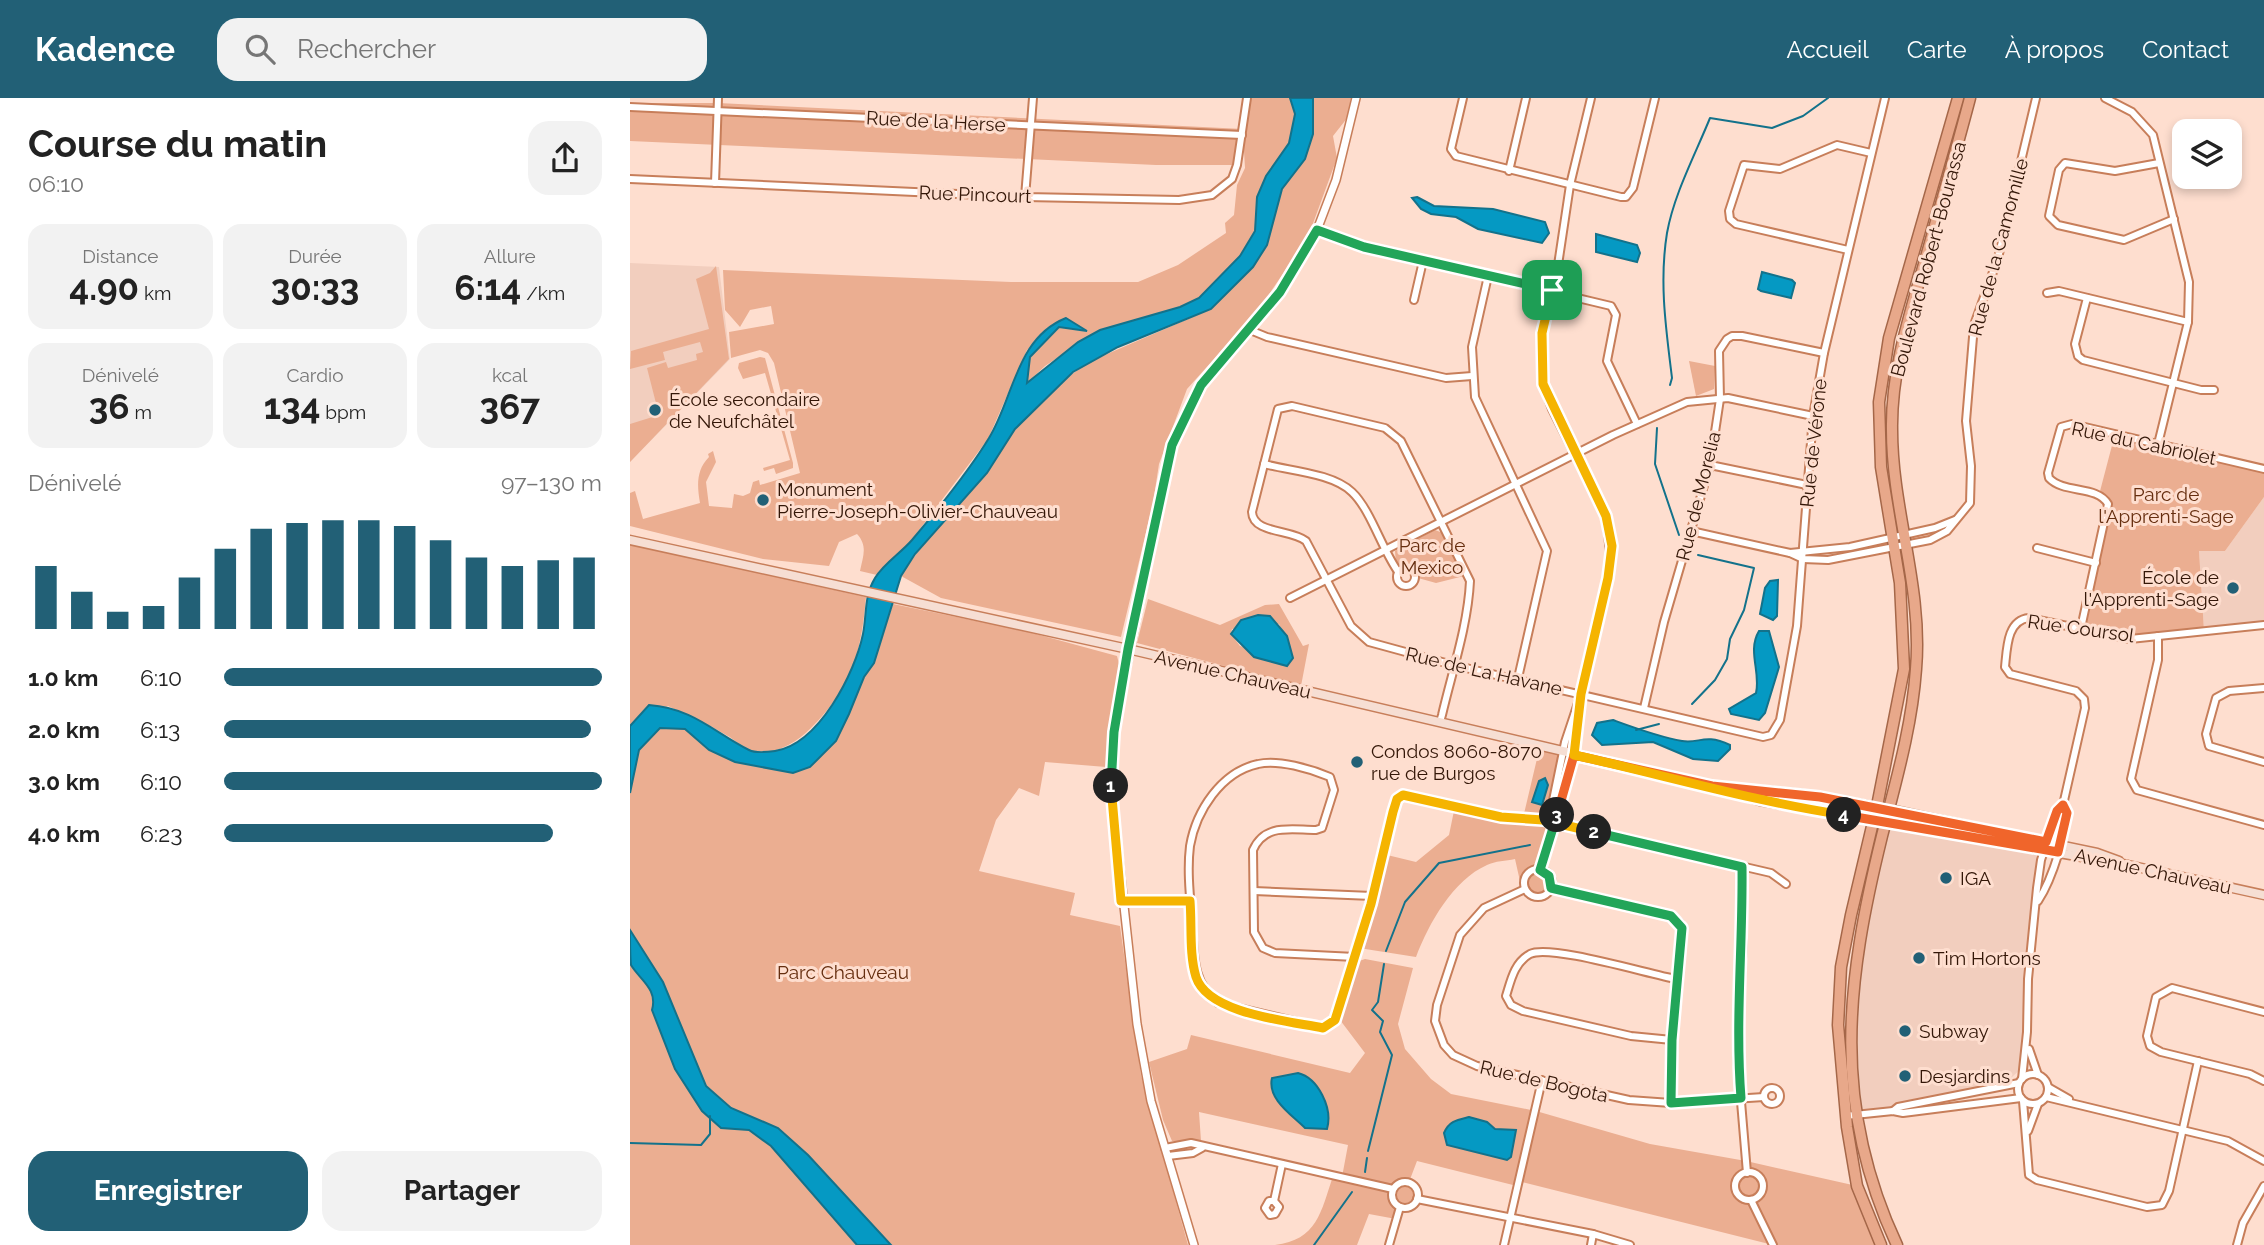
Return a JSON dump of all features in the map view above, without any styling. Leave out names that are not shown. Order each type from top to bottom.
[{"type":"highway","name":"Boulevard Robert-Bourassa","points":[[1881,1245],[1857,1186],[1851,1116],[1838,1025],[1841,967],[1904,669],[1904,633],[1895,542],[1879,448],[1881,382],[1889,338],[1958,98]]},
{"type":"highway","name":"Boulevard Robert-Bourassa","points":[[1896,1245],[1851,1116],[1851,999],[1860,933],[1910,718],[1916,670],[1918,631],[1892,459],[1892,412],[1897,363],[1970,98]]},
{"type":"main road","name":"Avenue Chauveau","points":[[630,540],[1128,649],[1563,752],[1575,750],[1760,801],[2059,848],[2264,895]]},
{"type":"main road","name":"Avenue Chauveau","points":[[1712,786],[1800,794],[1889,809],[2045,846]]},
{"type":"street","points":[[715,183],[718,98]]},
{"type":"street","points":[[1025,197],[1032,98]]},
{"type":"street","name":"Rue Pincourt","points":[[630,179],[1025,197],[1179,200],[1212,195],[1232,179],[1247,98]]},
{"type":"street","points":[[1194,1245],[1151,1101],[1137,1024],[1121,901],[1110,779],[1114,732],[1128,649],[1172,445],[1201,385],[1280,292],[1317,230],[1336,180],[1356,98]]},
{"type":"street","points":[[1463,98],[1452,142],[1453,153],[1462,159],[1620,197],[1629,195],[1633,188],[1655,98]]},
{"type":"street","points":[[1509,171],[1526,98]]},
{"type":"street","points":[[1557,823],[1550,810],[1565,742],[1581,694],[1612,546],[1606,516],[1574,454],[1543,384],[1542,333],[1570,185],[1591,98]]},
{"type":"street","name":"Rue de Vérone","points":[[1717,724],[1763,737],[1777,728],[1789,681],[1804,550],[1813,416],[1824,353],[1885,98]]},
{"type":"street","name":"Rue de la Camomille","points":[[1895,542],[1939,537],[1970,503],[1972,493],[1966,421],[1976,317],[1998,258],[2036,98]]},
{"type":"street","points":[[2105,98],[2144,121],[2153,135],[2189,282],[2188,322],[2158,444]]},
{"type":"street","name":"Rue de la Herse","points":[[630,107],[1242,135]]},
{"type":"street","points":[[1849,250],[1736,224],[1730,219],[1729,211],[1744,165],[1780,169],[1837,145],[1871,153]]},
{"type":"street","points":[[2159,163],[2115,172],[2065,163],[2059,170],[2049,216],[2058,225],[2124,240],[2174,219]]},
{"type":"street","points":[[1317,230],[1364,247],[1607,304],[1615,310],[1607,361],[1637,424]]},
{"type":"street","points":[[1414,300],[1423,261]]},
{"type":"street","points":[[1488,276],[1472,347],[1472,376],[1482,416],[1547,551],[1518,678]]},
{"type":"street","points":[[2047,293],[2059,291],[2188,322]]},
{"type":"street","points":[[2087,298],[2076,344],[2078,356],[2083,360],[2174,383],[2214,390]]},
{"type":"street","points":[[1250,330],[1267,337],[1446,378],[1472,376]]},
{"type":"street","name":"Rue de Morelia","points":[[1644,708],[1664,622],[1710,465],[1720,398],[1720,351],[1732,336],[1824,353]]},
{"type":"street","points":[[1290,598],[1443,523],[1574,454],[1687,402],[1720,398],[1813,416]]},
{"type":"street","points":[[1399,573],[1384,552],[1359,500],[1346,487],[1264,464],[1276,414],[1282,407],[1292,406],[1385,428],[1401,440],[1443,523],[1470,581],[1440,722]]},
{"type":"street","name":"Rue du Cabriolet","points":[[2081,628],[2108,504],[2099,495],[2063,487],[2049,478],[2057,432],[2061,427],[2072,424],[2264,469]]},
{"type":"street","name":"Rue de La Havane","points":[[1264,464],[1253,520],[1259,526],[1300,537],[1309,545],[1359,636],[1380,646],[1453,665],[1717,724]]},
{"type":"street","points":[[1710,465],[1807,485]]},
{"type":"street","points":[[1691,531],[1790,553],[1802,559],[1851,557],[1895,542]]},
{"type":"street","points":[[1790,553],[1895,542]]},
{"type":"street","points":[[2037,548],[2096,562]]},
{"type":"street","name":"Rue Coursol","points":[[2021,1081],[2027,1040],[2028,979],[2045,846],[2057,811],[2063,805],[2085,708],[2084,699],[2076,691],[2010,674],[2005,667],[2013,625],[2019,619],[2081,628],[2130,639],[2264,625]]},
{"type":"street","points":[[2158,636],[2158,660],[2131,779],[2137,790],[2264,825]]},
{"type":"street","points":[[2264,688],[2229,691],[2216,698],[2206,734],[2209,746],[2264,762]]},
{"type":"street","points":[[1540,870],[1557,823],[1575,750],[1581,694]]},
{"type":"street","points":[[1354,957],[1275,953],[1263,948],[1254,932],[1253,850],[1257,840],[1273,830],[1316,831],[1322,828],[1334,790],[1330,777],[1276,763],[1258,763],[1222,785],[1211,796],[1198,818],[1190,847],[1190,901],[1196,978],[1205,993],[1217,1003],[1326,1028],[1335,1020],[1354,957],[1372,897],[1393,812],[1397,799],[1403,795],[1501,817],[1557,823],[1771,873],[1786,884]]},
{"type":"street","name":"Rue Coursol","points":[[2038,901],[2059,848],[2067,813],[2063,805]]},
{"type":"street","points":[[1742,867],[1743,940],[1737,1018],[1747,1173]]},
{"type":"street","points":[[1540,870],[1549,876],[1551,888],[1547,894],[1537,897],[1525,889],[1528,873],[1540,870]]},
{"type":"street","points":[[1551,888],[1676,919],[1682,933],[1672,1040],[1671,1103]]},
{"type":"street","name":"Rue de Bogota","points":[[1525,889],[1484,908],[1460,935],[1437,1005],[1435,1021],[1444,1045],[1464,1062],[1629,1100],[1671,1103],[1764,1097]]},
{"type":"street","points":[[1254,891],[1372,897]]},
{"type":"street","points":[[1121,901],[1190,901]]},
{"type":"street","points":[[1672,1040],[1631,1036],[1523,1011],[1511,1005],[1506,996],[1512,973],[1520,962],[1537,952],[1562,953],[1676,979]]},
{"type":"street","points":[[2264,1012],[2172,988],[2164,990],[2156,997],[2147,1036],[2150,1046],[2250,1074],[2264,1081]]},
{"type":"street","name":"Rue Coursol","points":[[2027,1040],[2038,1075]]},
{"type":"street","points":[[2021,1081],[2028,1132],[2029,1175],[2037,1181],[2147,1207],[2162,1205],[2169,1191],[2198,1061]]},
{"type":"street","points":[[1893,1111],[1898,1107],[1999,1089],[2038,1075],[2048,1087],[2074,1102]]},
{"type":"street","points":[[1504,1245],[1542,1080]]},
{"type":"street","points":[[2028,1132],[2038,1104],[2046,1097],[2048,1087]]},
{"type":"street","points":[[2046,1097],[2228,1141],[2264,1161]]},
{"type":"street","points":[[1851,1116],[2022,1100],[2038,1104]]},
{"type":"street","points":[[1167,1152],[1193,1153],[1202,1148],[1393,1189]]},
{"type":"street","points":[[1274,1200],[1282,1164]]},
{"type":"street","points":[[1751,1200],[1759,1195],[1762,1187],[1756,1175],[1747,1173],[1739,1176],[1735,1188],[1739,1196],[1751,1200],[1773,1245]]},
{"type":"street","points":[[1401,1182],[1409,1182],[1416,1187],[1417,1199],[1407,1208],[1400,1207],[1393,1201],[1393,1189],[1401,1182]]},
{"type":"street","points":[[2237,1245],[2243,1223],[2264,1186]]},
{"type":"street","points":[[1417,1199],[1593,1234],[1630,1245]]},
{"type":"street","points":[[1389,1245],[1400,1207]]},
{"type":"street","points":[[1591,1245],[1593,1234]]},
{"type":"shaded area","name":"École secondaire de Neufchâtel","points":[[630,263],[719,267],[730,359],[630,462]]},
{"type":"shaded area","name":"École de l'Apprenti-Sage","points":[[2264,497],[2264,625],[2204,631],[2199,550],[2225,551]]},
{"type":"shaded area","points":[[1886,821],[2044,849],[2031,945],[2024,1066],[1999,1089],[1898,1107],[1893,1111],[1856,1115],[1851,999]]},
{"type":"green space","points":[[1249,98],[1290,98],[1295,114],[1289,143],[1266,176],[1257,197],[1255,230],[1240,256],[1199,298],[1180,307],[1099,330],[1045,366],[1026,384],[1030,357],[1060,327],[1079,329],[1065,318],[1027,350],[988,439],[910,542],[877,575],[860,571],[864,547],[857,534],[839,542],[829,566],[763,559],[630,526],[630,493],[635,491],[643,519],[700,503],[700,473],[708,454],[713,451],[716,462],[706,482],[709,506],[732,508],[734,494],[743,496],[750,493],[753,482],[759,480],[760,485],[800,473],[774,363],[768,353],[760,350],[731,358],[729,332],[774,324],[771,306],[750,310],[740,327],[725,310],[723,270],[1011,282],[1138,282],[1178,265],[1226,233],[1225,223],[1234,215],[1237,185],[1245,168],[1243,135],[1237,165],[1156,165],[630,141],[630,103],[718,103],[1243,129]]},
{"type":"green space","points":[[1313,98],[1351,98],[1348,117],[1333,136],[1337,158],[1308,237],[1259,309],[1187,389],[1159,464],[1153,503],[1121,637],[941,598],[901,576],[997,451],[1056,387],[1091,361],[1211,309],[1267,245],[1282,189],[1305,158],[1313,134]]},
{"type":"green space","points":[[716,266],[729,359],[630,462],[630,424],[659,415],[647,368],[666,362],[668,368],[697,360],[696,354],[703,352],[700,342],[663,352],[665,360],[630,369],[631,351],[709,329],[696,279],[710,273]]},
{"type":"green space","points":[[765,358],[793,463],[793,468],[776,474],[774,468],[764,471],[763,468],[790,460],[765,373],[743,379],[738,368],[739,363]]},
{"type":"green space","points":[[1689,361],[1715,366],[1714,389],[1696,396]]},
{"type":"green space","name":"Parc de l'Apprenti-Sage","points":[[2115,434],[2264,469],[2264,497],[2225,551],[2199,551],[2204,631],[2130,639],[2081,628],[2108,504],[2099,495]]},
{"type":"green space","name":"Parc de Mexico","points":[[1435,530],[1443,533],[1464,576],[1436,583],[1418,578],[1413,567],[1396,564],[1395,551]]},
{"type":"green space","points":[[630,544],[866,597],[861,636],[852,668],[836,698],[811,728],[785,747],[770,752],[753,752],[719,731],[668,706],[630,726]]},
{"type":"green space","points":[[1148,599],[1220,625],[1265,605],[1279,604],[1303,646],[1309,644],[1301,686],[1137,643]],"holes":[[[1279,624],[1293,658],[1240,646],[1231,634],[1232,629]]]},
{"type":"green space","name":"Parc Chauveau","points":[[893,604],[1025,631],[1117,656],[1119,664],[1108,730],[1106,767],[1045,762],[1039,796],[1019,788],[996,820],[979,871],[1075,893],[1070,915],[1120,926],[1141,1075],[1188,1245],[891,1245],[808,1155],[778,1128],[730,1108],[706,1086],[663,982],[630,930],[630,793],[639,750],[659,728],[685,729],[709,750],[792,773],[810,767],[836,741],[864,677],[874,663]]},
{"type":"green space","points":[[1540,746],[1563,752],[1548,823],[1553,822],[1537,869],[1525,878],[1525,889],[1522,890],[1515,859],[1490,864],[1463,881],[1453,892],[1435,917],[1416,957],[1359,948],[1383,854],[1416,862],[1449,835],[1455,806],[1501,817],[1523,818]]},
{"type":"green space","points":[[1533,874],[1541,874],[1547,884],[1541,894],[1533,894],[1527,888],[1527,880]]},
{"type":"green space","points":[[1365,959],[1413,968],[1398,1024],[1405,1049],[1431,1079],[1451,1094],[1536,1111],[1650,1144],[1746,1161],[1857,1186],[1881,1245],[1773,1245],[1518,1181],[1517,1186],[1417,1161],[1409,1182],[1418,1193],[1414,1204],[1400,1207],[1396,1219],[1369,1214],[1357,1245],[1275,1245],[1300,1237],[1315,1222],[1333,1176],[1342,1177],[1348,1145],[1199,1112],[1201,1141],[1172,1141],[1163,1120],[1149,1062],[1187,1049],[1191,1035],[1350,1073],[1365,1053],[1337,1016],[1353,963]]},
{"type":"green space","points":[[630,963],[651,990],[652,1010],[675,1069],[702,1111],[721,1128],[749,1130],[771,1146],[857,1245],[630,1245]]},
{"type":"water","points":[[1290,98],[1313,98],[1313,134],[1305,159],[1282,189],[1267,245],[1253,267],[1211,309],[1118,347],[1073,372],[1015,429],[987,473],[915,554],[901,576],[874,663],[864,677],[836,741],[810,767],[793,773],[735,762],[709,750],[685,729],[660,728],[639,750],[630,793],[630,726],[649,705],[690,716],[749,750],[758,752],[791,746],[820,721],[843,686],[859,650],[869,591],[875,578],[922,528],[989,438],[1018,370],[1036,339],[1049,327],[1066,318],[1087,331],[1059,327],[1030,357],[1027,383],[1078,342],[1100,330],[1180,307],[1199,298],[1240,256],[1255,231],[1257,197],[1266,176],[1289,143],[1295,114]]},
{"type":"water","points":[[1417,197],[1434,206],[1493,209],[1545,222],[1549,233],[1542,243],[1478,229],[1456,217],[1431,214],[1421,209],[1412,198]]},
{"type":"water","points":[[1596,234],[1637,245],[1640,253],[1637,262],[1596,252]]},
{"type":"water","points":[[1762,272],[1792,280],[1795,283],[1791,298],[1758,289]]},
{"type":"water","points":[[1778,580],[1777,616],[1773,620],[1760,614],[1765,588],[1770,581]]},
{"type":"water","points":[[1258,615],[1270,616],[1287,636],[1293,658],[1287,666],[1254,657],[1231,634],[1241,620]]},
{"type":"water","points":[[1759,631],[1769,631],[1779,667],[1765,713],[1759,720],[1731,714],[1729,709],[1756,693],[1754,646]]},
{"type":"water","points":[[1613,720],[1682,741],[1714,740],[1730,745],[1730,749],[1718,761],[1693,759],[1653,742],[1602,745],[1592,735],[1597,723]]},
{"type":"water","points":[[1545,778],[1548,785],[1542,805],[1532,802],[1539,781]]},
{"type":"water","points":[[630,930],[663,982],[706,1086],[731,1108],[778,1128],[808,1155],[891,1245],[857,1245],[771,1146],[749,1130],[721,1128],[702,1111],[675,1069],[652,1010],[653,996],[631,965]]},
{"type":"water","points":[[1298,1073],[1318,1087],[1328,1112],[1327,1129],[1305,1128],[1282,1106],[1273,1093],[1272,1078]]},
{"type":"water","points":[[1469,1117],[1487,1122],[1495,1129],[1516,1130],[1511,1157],[1507,1160],[1447,1145],[1444,1133],[1448,1126]]},
{"type":"waterway","points":[[1670,385],[1672,378],[1663,287],[1667,233],[1680,189],[1710,118],[1772,128],[1803,116],[1828,98]]},
{"type":"waterway","points":[[1657,428],[1655,464],[1679,535]]},
{"type":"waterway","points":[[1692,704],[1715,680],[1727,659],[1730,639],[1744,610],[1754,568],[1698,555]]},
{"type":"waterway","points":[[1636,730],[1659,724]]},
{"type":"waterway","points":[[1386,951],[1405,902],[1439,863],[1530,845]]},
{"type":"waterway","points":[[1368,1151],[1392,1055],[1380,1032],[1383,1021],[1372,1010],[1378,1002],[1384,964]]},
{"type":"waterway","points":[[630,1143],[701,1145],[710,1134],[710,1116]]},
{"type":"waterway","points":[[1365,1172],[1367,1158]]},
{"type":"waterway","points":[[1314,1245],[1352,1192]]},
{"type":"place","name":"École secondaire de Neufchâtel","points":[[655,410]]},
{"type":"place","name":"Monument Pierre-Joseph-Olivier-Chauveau","points":[[763,500]]},
{"type":"place","name":"École de l'Apprenti-Sage","points":[[2233,588]]},
{"type":"place","name":"Condos 8060-8070 rue de Burgos","points":[[1357,762]]},
{"type":"place","name":"IGA","points":[[1946,878]]},
{"type":"place","name":"Tim Hortons","points":[[1919,958]]},
{"type":"place","name":"Subway","points":[[1905,1031]]},
{"type":"place","name":"Desjardins","points":[[1905,1076]]},
{"type":"route","points":[[1552,290],[1364,247],[1317,230],[1280,292],[1201,385],[1172,445],[1163,480],[1114,730],[1110,779],[1121,901],[1190,901],[1196,978],[1205,993],[1217,1003],[1323,1028],[1331,1026],[1335,1020],[1359,948],[1393,812],[1397,799],[1403,795],[1501,817],[1553,822],[1742,867],[1743,940],[1737,1018],[1741,1098],[1671,1103],[1672,1040],[1682,933],[1676,919],[1551,888],[1549,876],[1540,870],[1553,822],[1558,814],[1574,755],[1712,786],[1820,797],[2046,842],[2057,811],[2063,805],[2067,813],[2058,852],[1760,801],[1712,786],[1643,771],[1574,755],[1581,694],[1608,578],[1612,546],[1606,516],[1552,409],[1543,384],[1542,333],[1552,290]]}]
